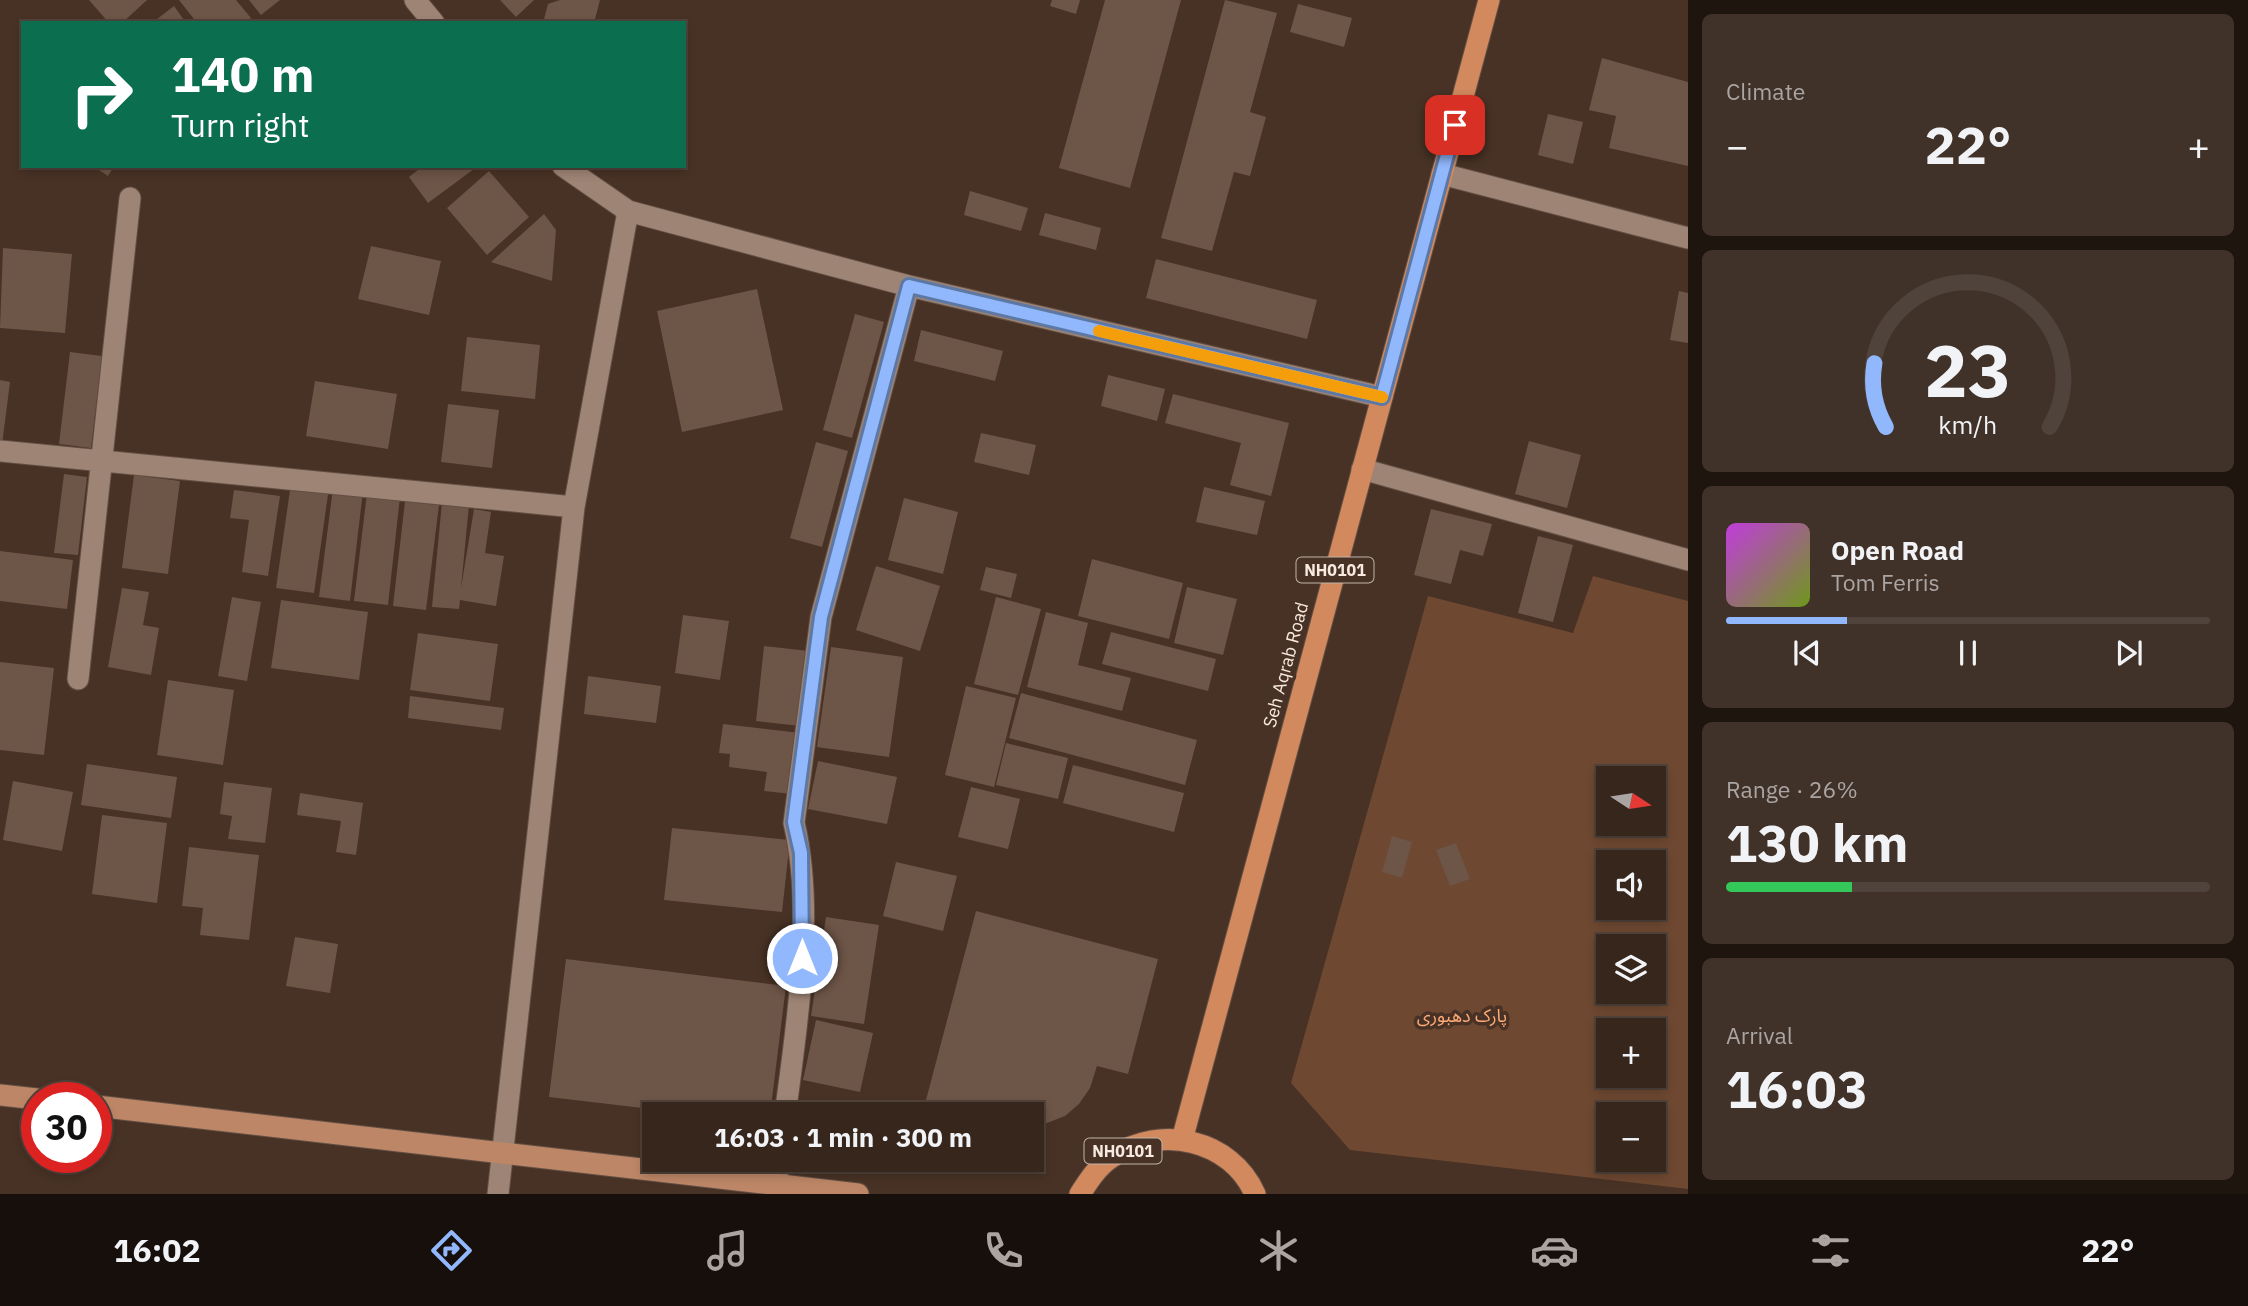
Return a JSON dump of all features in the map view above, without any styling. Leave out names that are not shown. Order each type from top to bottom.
[{"type":"highway","name":"Seh Aqrab Road","points":[[1182,1140],[1489,0]]},
{"type":"highway","name":"NH0101","points":[[1080,1194],[1092,1174],[1110,1157],[1132,1145],[1157,1139],[1182,1140],[1208,1147],[1231,1161],[1249,1181],[1255,1194]]},
{"type":"main road","points":[[0,1095],[21,1097]]},
{"type":"main road","points":[[112,1107],[858,1194]]},
{"type":"street","points":[[415,0],[432,21]]},
{"type":"street","points":[[566,168],[628,211],[909,286],[1382,397]]},
{"type":"street","points":[[1442,174],[1688,238]]},
{"type":"street","points":[[78,679],[130,198]]},
{"type":"street","points":[[498,1194],[574,507],[628,211]]},
{"type":"street","points":[[787,1102],[802,986],[801,853],[794,822],[821,617],[909,286]]},
{"type":"street","points":[[0,451],[574,507]]},
{"type":"street","points":[[1362,469],[1688,560]]},
{"type":"street","points":[[776,1184],[778,1172]]},
{"type":"green space","name":"پارک دهبوری","points":[[1593,576],[1688,601],[1688,1189],[1350,1150],[1291,1083],[1428,596],[1573,633]]},
{"type":"building","points":[[89,0],[147,0],[124,21],[107,21]]},
{"type":"building","points":[[179,0],[236,0],[251,18],[248,21],[195,21]]},
{"type":"building","points":[[249,0],[280,0],[261,15]]},
{"type":"building","points":[[500,0],[534,0],[516,17]]},
{"type":"building","points":[[560,0],[600,0],[595,21],[544,21],[548,4]]},
{"type":"building","points":[[1052,0],[1080,0],[1076,14],[1050,6]]},
{"type":"building","points":[[1105,0],[1181,0],[1130,188],[1059,168]]},
{"type":"building","points":[[1225,0],[1277,13],[1250,112],[1266,117],[1250,176],[1234,172],[1212,251],[1161,238]]},
{"type":"building","points":[[1298,4],[1352,18],[1344,47],[1290,32]]},
{"type":"building","points":[[174,6],[185,21],[155,21]]},
{"type":"building","points":[[1602,58],[1688,82],[1688,166],[1609,148],[1616,116],[1589,110]]},
{"type":"building","points":[[1548,114],[1583,122],[1573,164],[1538,155]]},
{"type":"building","points":[[96,168],[113,168],[108,176]]},
{"type":"building","points":[[420,168],[475,168],[428,203],[409,177]]},
{"type":"building","points":[[489,171],[529,217],[487,255],[447,208]]},
{"type":"building","points":[[970,191],[1028,208],[1021,231],[964,215]]},
{"type":"building","points":[[1045,213],[1101,228],[1096,250],[1039,235]]},
{"type":"building","points":[[544,214],[556,230],[552,281],[491,262]]},
{"type":"building","points":[[371,246],[441,261],[429,315],[358,299]]},
{"type":"building","points":[[3,248],[72,254],[65,333],[0,328]]},
{"type":"building","points":[[1156,259],[1317,300],[1307,339],[1146,298]]},
{"type":"building","points":[[757,289],[783,410],[682,432],[657,311]]},
{"type":"building","points":[[1679,291],[1688,293],[1688,343],[1670,340]]},
{"type":"building","points":[[855,314],[884,322],[852,438],[823,430]]},
{"type":"building","points":[[921,330],[1003,351],[995,381],[914,361]]},
{"type":"building","points":[[467,337],[540,345],[535,399],[461,391]]},
{"type":"building","points":[[70,352],[102,356],[91,448],[59,444]]},
{"type":"building","points":[[1108,375],[1165,389],[1157,421],[1101,406]]},
{"type":"building","points":[[0,380],[10,382],[2,445],[0,445]]},
{"type":"building","points":[[315,381],[397,394],[388,449],[306,436]]},
{"type":"building","points":[[1173,394],[1289,423],[1271,496],[1230,485],[1241,443],[1165,423]]},
{"type":"building","points":[[448,404],[499,410],[492,468],[441,462]]},
{"type":"building","points":[[981,433],[1036,445],[1029,475],[974,462]]},
{"type":"building","points":[[1529,441],[1581,455],[1567,508],[1515,494]]},
{"type":"building","points":[[816,442],[848,451],[822,547],[790,538]]},
{"type":"building","points":[[64,474],[87,477],[78,555],[54,553]]},
{"type":"building","points":[[134,475],[180,481],[168,574],[122,568]]},
{"type":"building","points":[[291,483],[329,488],[314,593],[276,588]]},
{"type":"building","points":[[1204,487],[1265,501],[1257,535],[1196,522]]},
{"type":"building","points":[[333,488],[363,491],[350,601],[319,597]]},
{"type":"building","points":[[234,490],[280,496],[268,576],[242,572],[249,520],[230,518]]},
{"type":"building","points":[[367,493],[400,497],[388,605],[354,601]]},
{"type":"building","points":[[904,498],[958,512],[943,574],[888,560]]},
{"type":"building","points":[[405,501],[439,505],[426,610],[393,606]]},
{"type":"building","points":[[442,502],[469,505],[461,588],[474,509],[491,512],[485,553],[504,556],[496,606],[460,600],[459,609],[432,607]]},
{"type":"building","points":[[1431,509],[1492,524],[1483,556],[1460,550],[1451,584],[1414,575]]},
{"type":"building","points":[[1538,536],[1573,545],[1553,622],[1518,613]]},
{"type":"building","points":[[0,551],[73,560],[67,609],[0,601]]},
{"type":"building","points":[[1092,559],[1183,583],[1169,639],[1078,616]]},
{"type":"building","points":[[876,566],[940,586],[920,651],[856,630]]},
{"type":"building","points":[[986,567],[1017,574],[1011,598],[980,590]]},
{"type":"building","points":[[1187,587],[1237,599],[1223,655],[1174,643]]},
{"type":"building","points":[[122,588],[149,592],[143,625],[159,628],[151,675],[108,667]]},
{"type":"building","points":[[232,597],[261,602],[247,681],[218,676]]},
{"type":"building","points":[[996,597],[1041,609],[1018,695],[974,684]]},
{"type":"building","points":[[281,600],[368,612],[359,680],[271,668]]},
{"type":"building","points":[[1046,612],[1088,623],[1078,665],[1131,678],[1122,711],[1027,687]]},
{"type":"building","points":[[683,615],[729,621],[720,680],[675,673]]},
{"type":"building","points":[[1111,632],[1216,659],[1208,691],[1102,664]]},
{"type":"building","points":[[418,633],[498,644],[490,701],[410,690]]},
{"type":"building","points":[[764,646],[809,651],[800,726],[756,721]]},
{"type":"building","points":[[831,647],[903,657],[889,757],[817,747]]},
{"type":"building","points":[[0,662],[54,668],[44,755],[0,750]]},
{"type":"building","points":[[588,676],[661,686],[656,723],[584,714]]},
{"type":"building","points":[[168,680],[234,690],[223,765],[157,755]]},
{"type":"building","points":[[966,686],[1016,698],[994,787],[945,775]]},
{"type":"building","points":[[1021,693],[1197,740],[1185,785],[1009,738]]},
{"type":"building","points":[[410,696],[504,708],[501,730],[408,718]]},
{"type":"building","points":[[723,724],[800,733],[792,794],[764,791],[767,772],[729,767],[730,754],[719,753]]},
{"type":"building","points":[[1006,743],[1068,758],[1058,799],[996,785]]},
{"type":"building","points":[[818,761],[897,777],[887,824],[808,809]]},
{"type":"building","points":[[87,764],[177,777],[171,818],[81,805]]},
{"type":"building","points":[[1073,765],[1184,793],[1174,832],[1063,803]]},
{"type":"building","points":[[13,781],[73,792],[62,851],[3,840]]},
{"type":"building","points":[[224,782],[272,788],[265,843],[228,839],[232,816],[220,814]]},
{"type":"building","points":[[971,787],[1020,799],[1008,849],[958,837]]},
{"type":"building","points":[[300,793],[363,803],[356,855],[336,852],[341,821],[297,815]]},
{"type":"building","points":[[102,815],[167,823],[157,903],[92,894]]},
{"type":"building","points":[[672,828],[790,840],[782,912],[664,900]]},
{"type":"building","points":[[1392,836],[1412,842],[1402,878],[1382,872]]},
{"type":"building","points":[[1456,843],[1470,879],[1450,886],[1436,850]]},
{"type":"building","points":[[189,847],[259,855],[249,940],[200,935],[203,908],[182,906]]},
{"type":"building","points":[[896,862],[957,876],[943,931],[883,916]]},
{"type":"building","points":[[976,911],[1158,959],[1128,1074],[1097,1066],[1090,1088],[1079,1104],[1065,1116],[1044,1123],[1044,1102],[925,1102]]},
{"type":"building","points":[[826,917],[879,925],[864,1024],[811,1016]]},
{"type":"building","points":[[295,937],[338,944],[330,993],[286,986]]},
{"type":"building","points":[[566,959],[786,986],[772,1102],[642,1102],[642,1108],[549,1097]]},
{"type":"building","points":[[816,1020],[873,1033],[860,1092],[803,1080]]},
{"type":"slow traffic","points":[[1099,331],[1382,397]]},
{"type":"route","points":[[802,958],[801,853],[794,822],[821,617],[909,286],[1382,397],[1455,125]]}]
